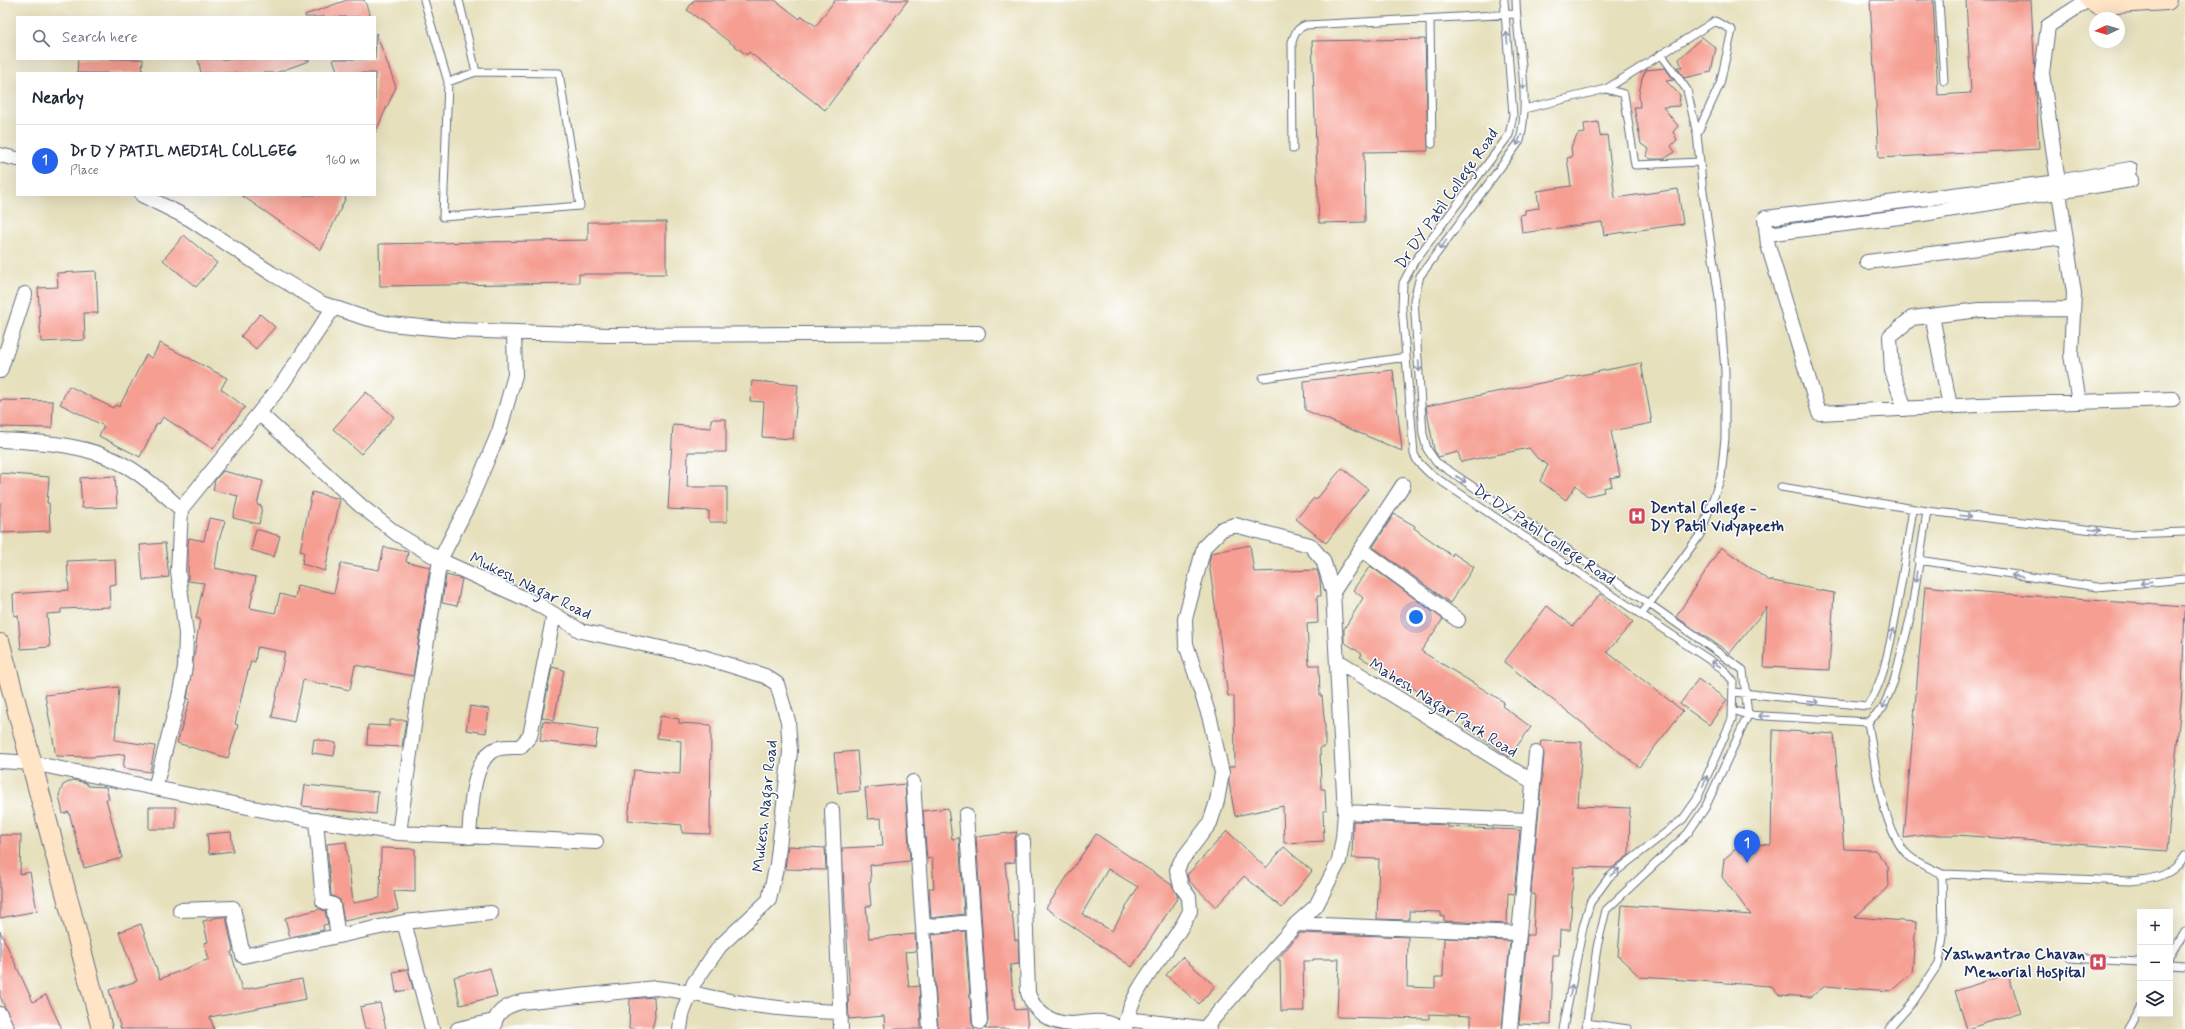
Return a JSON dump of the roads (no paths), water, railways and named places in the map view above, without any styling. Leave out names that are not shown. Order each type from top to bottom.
[{"type":"street","points":[[2079,402],[2071,355],[2074,293],[2042,72],[2048,26],[2089,0],[2099,4],[2168,0]]},
{"type":"street","points":[[0,155],[16,159]]},
{"type":"street","points":[[2131,174],[2058,187],[1764,218],[1768,245],[1819,413],[1950,406],[2173,399]]},
{"type":"street","points":[[144,196],[190,219],[300,291],[321,303],[362,317],[390,324],[453,330],[607,335],[978,333]]},
{"type":"street","points":[[1867,262],[2065,237]]},
{"type":"street","points":[[0,371],[25,294]]},
{"type":"street","points":[[155,788],[179,697],[184,667],[186,634],[178,571],[181,509],[280,387],[334,307]]},
{"type":"street","points":[[1905,409],[1892,371],[1890,336],[1912,318],[1980,310],[2073,309]]},
{"type":"street","points":[[1932,316],[1950,406]]},
{"type":"street","points":[[399,833],[418,696],[440,560],[469,503],[499,432],[515,375],[514,333]]},
{"type":"street","name":"Mukesh Nagar Road","points":[[264,408],[361,506],[397,534],[440,560],[554,614],[581,631],[703,657],[765,676],[777,684],[788,721],[790,752],[777,864],[769,900],[720,946],[694,982],[682,1015],[680,1029]]},
{"type":"street","points":[[0,440],[69,446],[101,454],[139,475],[181,509]]},
{"type":"street","points":[[1333,592],[1404,485]]},
{"type":"street","points":[[1123,1026],[1143,982],[1190,911],[1189,897],[1180,882],[1177,870],[1181,861],[1210,823],[1217,800],[1222,773],[1210,719],[1186,644],[1185,619],[1204,547],[1222,529],[1235,525],[1310,545],[1323,560],[1333,592],[1338,661],[1345,812],[1344,838],[1339,861],[1316,906],[1296,924],[1204,1029]]},
{"type":"street","points":[[1361,549],[1458,620]]},
{"type":"street","points":[[469,837],[476,780],[486,757],[493,750],[500,748],[520,747],[530,736],[554,614]]},
{"type":"street","points":[[0,644],[102,1029]]},
{"type":"street","name":"Mahesh Nagar Park Road","points":[[1338,661],[1533,782]]},
{"type":"street","name":"Mahesh Nagar Park Road","points":[[1510,1029],[1536,753]]},
{"type":"street","points":[[0,761],[32,763],[316,820],[399,833],[596,842]]},
{"type":"street","points":[[913,782],[930,1029]]},
{"type":"street","points":[[832,810],[841,1029]]},
{"type":"street","points":[[1345,812],[1529,820]]},
{"type":"street","points":[[966,815],[980,1022]]},
{"type":"street","points":[[316,820],[323,901],[333,905],[338,936]]},
{"type":"street","points":[[1023,841],[1028,993],[1032,1006],[1046,1018],[1069,1026],[1097,1020],[1123,1026],[1208,1029]]},
{"type":"street","points":[[180,910],[233,908],[243,956],[404,922],[491,913]]},
{"type":"street","points":[[404,922],[432,1029]]},
{"type":"street","points":[[923,927],[973,922]]},
{"type":"street","points":[[1296,924],[1519,933]]},
{"type":"street","points":[[458,1029],[494,1025],[501,1010],[510,1005],[521,1002],[656,988],[691,992],[733,1002],[782,1010],[840,1012]]},
{"type":"street","points":[[0,1014],[7,1029]]},
{"type":"lane","points":[[424,0],[448,82],[443,217],[580,206],[559,73],[476,72],[448,82]]},
{"type":"lane","points":[[459,0],[476,72]]},
{"type":"lane","name":"Dr DY Patil College Road","points":[[1504,0],[1512,115],[1509,135],[1414,262],[1403,283],[1402,308],[1412,442],[1418,462],[1449,486],[1723,669],[1733,681],[1732,719],[1697,799],[1683,819],[1610,876],[1590,903],[1583,927],[1563,1029]]},
{"type":"lane","name":"Dr DY Patil College Road","points":[[1516,0],[1516,14],[1523,66],[1524,123],[1520,141],[1420,276],[1414,300],[1424,434],[1427,450],[1436,462],[1648,603],[1743,670],[1748,715]]},
{"type":"lane","points":[[1939,0],[1944,81]]},
{"type":"lane","points":[[1293,149],[1292,42],[1295,32],[1306,25],[1430,20],[1516,14]]},
{"type":"lane","points":[[1430,20],[1432,144]]},
{"type":"lane","points":[[1523,105],[1606,89],[1715,20],[1732,30],[1720,84],[1697,134]]},
{"type":"lane","points":[[1640,615],[1700,535],[1721,477],[1725,438],[1725,371],[1718,298],[1697,134],[1687,90],[1661,54]]},
{"type":"lane","points":[[1606,89],[1624,94],[1635,165],[1700,162]]},
{"type":"lane","points":[[1263,378],[1406,357]]},
{"type":"lane","points":[[1780,487],[1927,511],[2129,534],[2185,532]]},
{"type":"lane","points":[[1733,692],[1746,695],[1867,706],[1874,695],[1884,667],[1896,613],[1913,509]]},
{"type":"lane","points":[[1733,710],[1748,715],[1868,722],[1883,708],[1894,681],[1911,615],[1918,560],[1927,511]]},
{"type":"lane","points":[[1918,560],[2097,587],[2185,579]]},
{"type":"lane","points":[[1628,1029],[1586,1026],[1596,955],[1606,910],[1688,833],[1705,808],[1748,715]]},
{"type":"lane","points":[[1868,722],[1875,767],[1886,812],[1896,840],[1909,856],[1942,874],[2130,881],[2153,879],[2166,875],[2180,863],[2185,856]]},
{"type":"lane","points":[[1889,1029],[1913,1002],[1939,963],[1944,936],[1942,874]]},
{"type":"lane","points":[[2173,953],[2185,932]]},
{"type":"lane","points":[[2069,958],[2137,962]]},
{"type":"lane","points":[[2173,964],[2185,965]]},
{"type":"lane","points":[[2128,1029],[2137,1013]]},
{"type":"place","name":"Dental College - DY Patil Vidyapeeth","points":[[1637,516]]},
{"type":"place","name":"Dr D Y PATIL MEDIAL COLLGEG","points":[[1747,863]]},
{"type":"place","name":"Yashwantrao Chavan Memorial Hospital","points":[[2098,962]]}]
